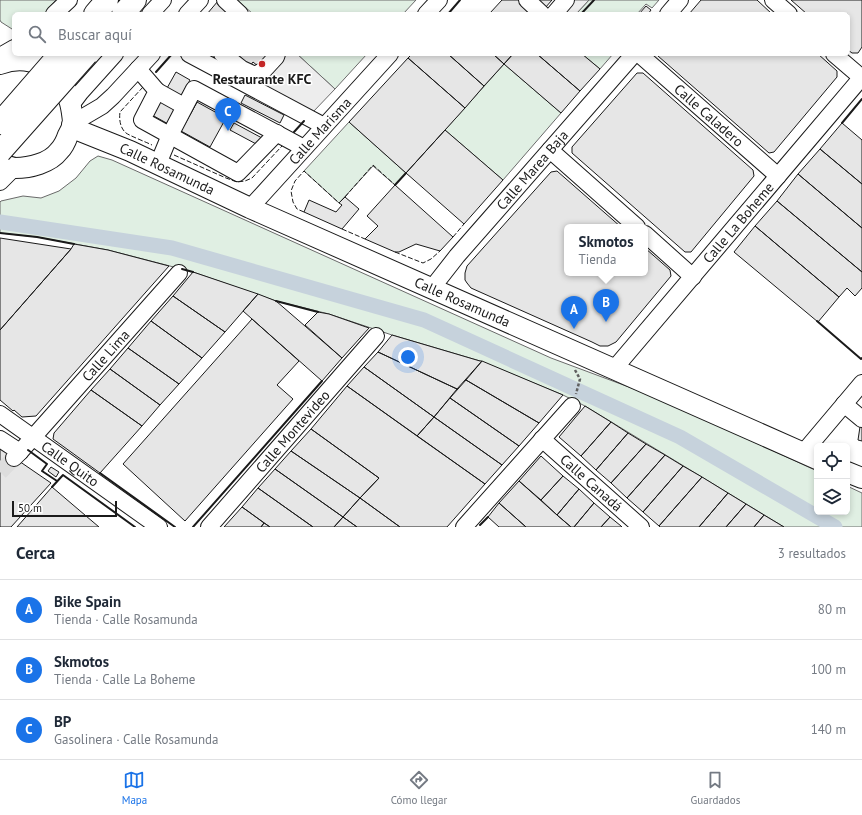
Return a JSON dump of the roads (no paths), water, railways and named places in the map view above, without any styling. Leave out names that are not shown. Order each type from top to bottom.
[{"type":"highway","points":[[125,12],[135,0]]},
{"type":"highway","points":[[0,123],[58,56]]},
{"type":"highway","points":[[0,152],[85,56]]},
{"type":"main road","points":[[0,64],[18,60],[21,56]]},
{"type":"main road","points":[[7,166],[28,166],[39,164],[52,158],[59,151],[66,140],[72,118],[65,86],[59,77],[26,56]]},
{"type":"main road","name":"Calle Rosamunda","points":[[72,118],[80,131],[130,151],[250,208],[810,456]]},
{"type":"main road","name":"Calle Rosamunda","points":[[59,151],[83,142],[110,143]]},
{"type":"main road","points":[[850,473],[862,478]]},
{"type":"street","points":[[56,12],[69,0]]},
{"type":"street","points":[[69,12],[79,0]]},
{"type":"street","points":[[152,12],[163,0]]},
{"type":"street","points":[[189,12],[200,0]]},
{"type":"street","points":[[225,0],[238,12]]},
{"type":"street","points":[[428,12],[439,0]]},
{"type":"street","points":[[527,0],[540,12]]},
{"type":"street","points":[[556,12],[566,0]]},
{"type":"street","points":[[670,12],[680,0]]},
{"type":"street","points":[[773,0],[787,12]]},
{"type":"street","points":[[0,43],[6,44],[12,42]]},
{"type":"street","points":[[0,56],[12,55]]},
{"type":"street","points":[[72,118],[80,93],[113,56]]},
{"type":"street","points":[[72,118],[102,106],[120,90],[150,56]]},
{"type":"street","points":[[192,56],[324,126]]},
{"type":"street","points":[[224,56],[242,69],[255,75],[264,70],[276,56]]},
{"type":"street","name":"Calle Marisma","points":[[250,208],[388,56]]},
{"type":"street","name":"Calle Marea Baja","points":[[432,288],[457,256],[632,56]]},
{"type":"street","name":"Calle Caladero","points":[[641,56],[778,176]]},
{"type":"street","points":[[836,56],[862,77]]},
{"type":"street","points":[[138,69],[157,91],[184,106]]},
{"type":"street","name":"Calle La Boheme","points":[[614,369],[862,77]]},
{"type":"street","points":[[158,164],[170,135],[194,89],[304,148]]},
{"type":"street","points":[[157,91],[142,120],[238,173],[277,133]]},
{"type":"street","points":[[550,150],[634,224]]},
{"type":"street","points":[[0,182],[7,166]]},
{"type":"street","points":[[648,237],[693,277]]},
{"type":"street","name":"Calle Lima","points":[[0,439],[17,455],[179,273]]},
{"type":"street","name":"Calle Montevideo","points":[[209,527],[376,336]]},
{"type":"street","points":[[810,456],[844,404],[862,383]]},
{"type":"street","points":[[844,404],[862,419]]},
{"type":"street","points":[[464,527],[572,406]]},
{"type":"street","name":"Calle Quito","points":[[0,414],[160,527]]},
{"type":"street","name":"Calle Canadá","points":[[542,439],[641,527]]},
{"type":"waterway","points":[[0,222],[172,248],[424,320],[680,437],[835,527]]},
{"type":"tunnel","points":[[0,472],[14,458]]},
{"type":"place","name":"Restaurante KFC","points":[[262,64]]},
{"type":"place","name":"BP","points":[[228,131]]},
{"type":"place","name":"Skmotos","points":[[606,322]]},
{"type":"place","name":"Bike Spain","points":[[574,329]]}]
